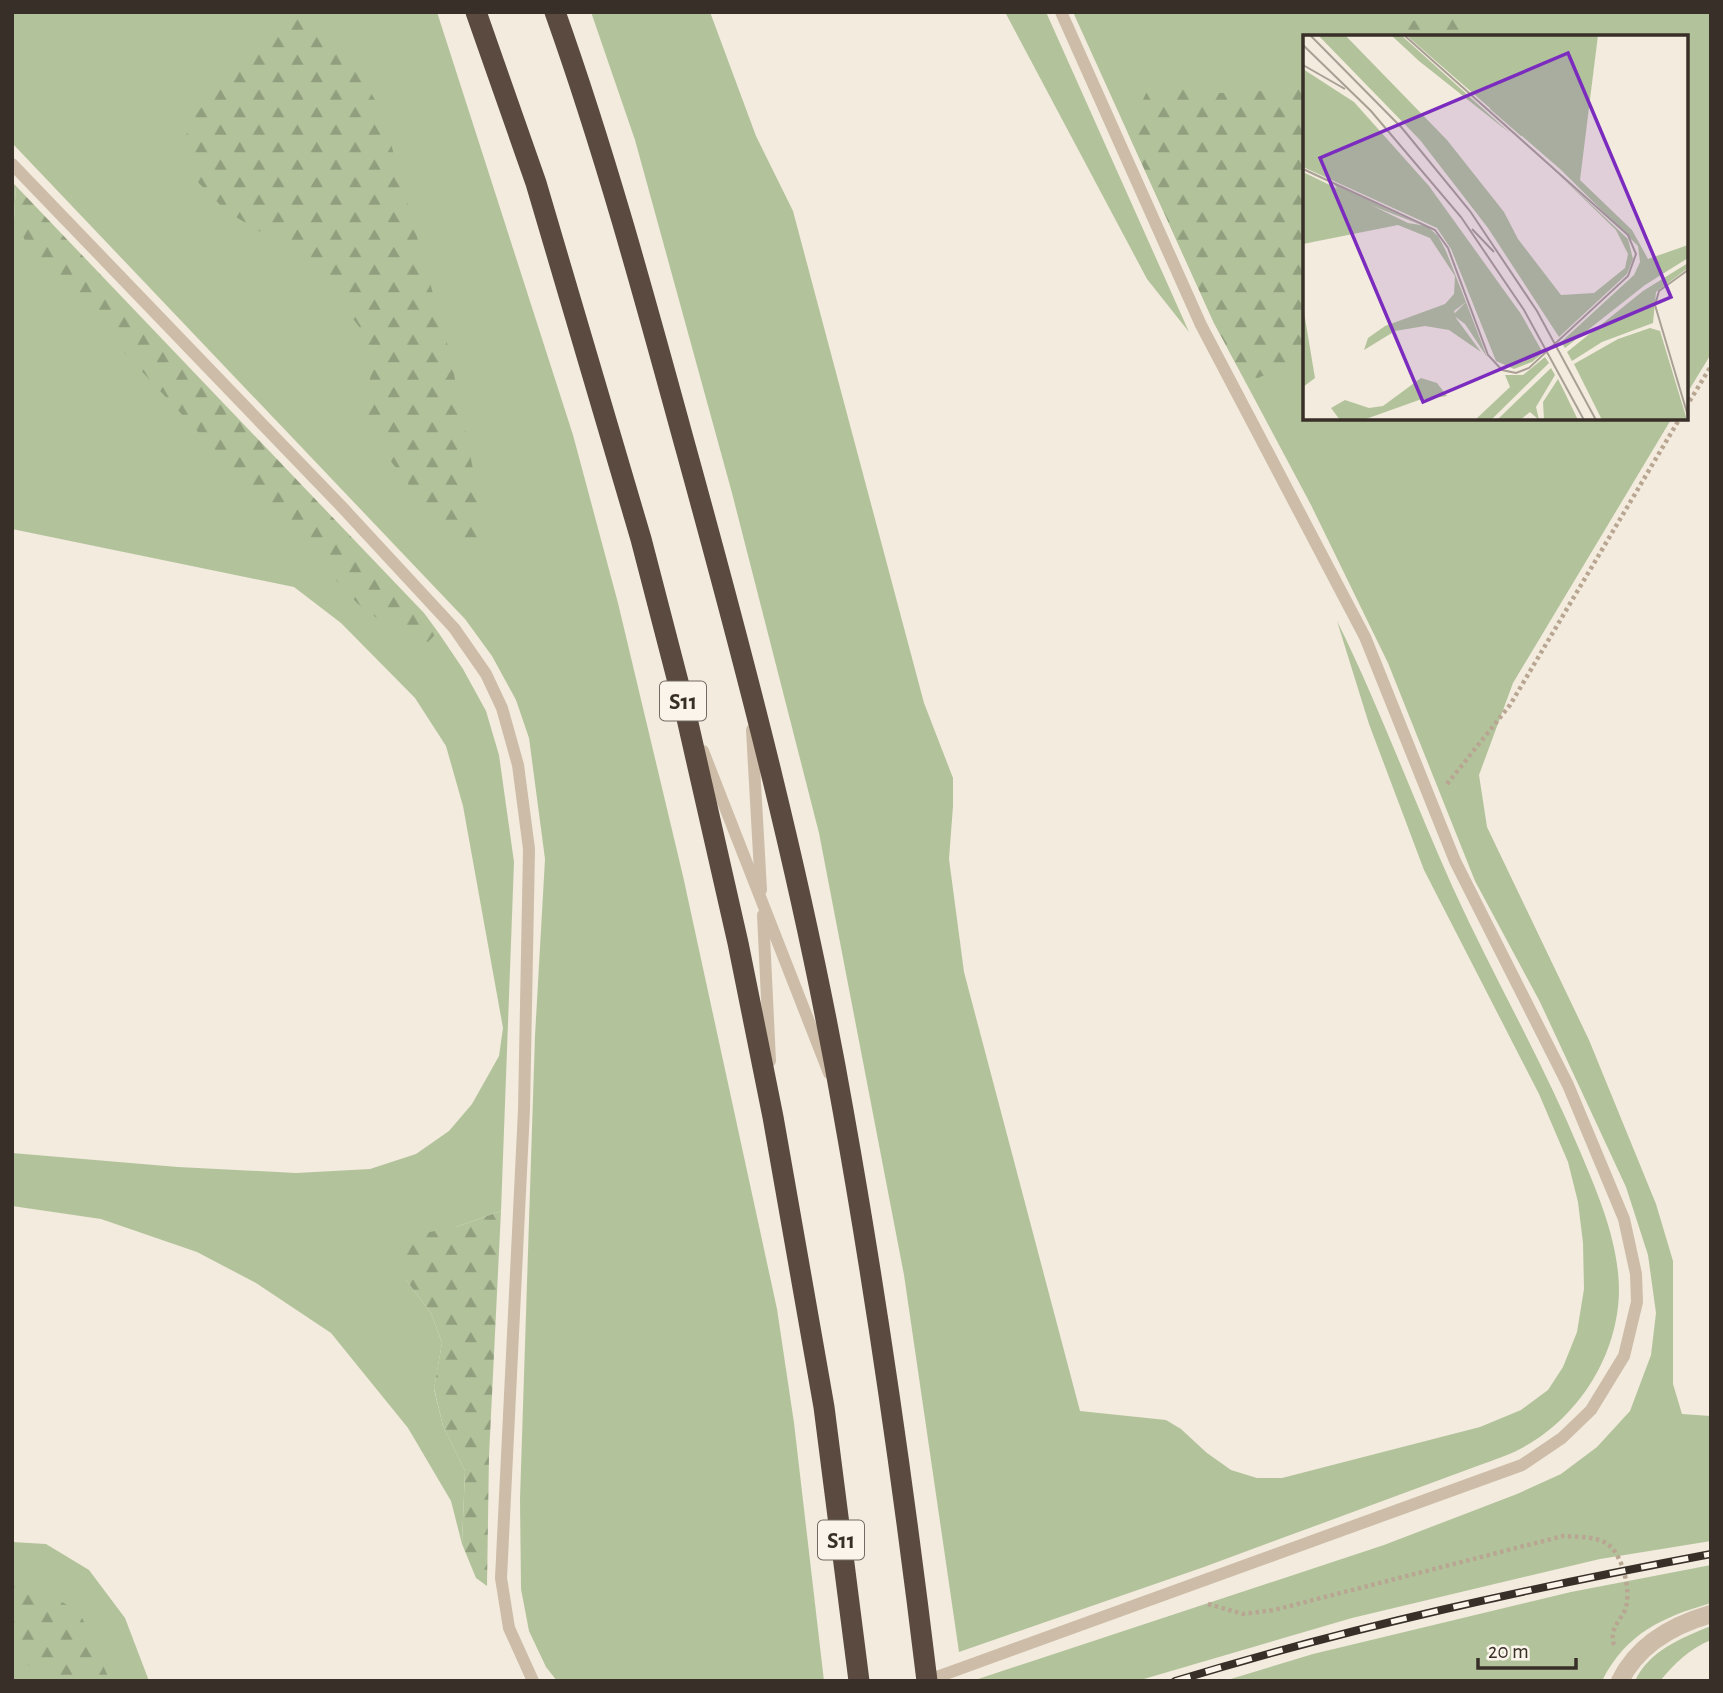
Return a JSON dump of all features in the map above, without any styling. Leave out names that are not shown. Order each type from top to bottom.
[{"type":"highway","name":"S11","points":[[476,12],[536,183],[641,539],[683,701],[738,943],[773,1117],[824,1407],[858,1677]]},
{"type":"highway","points":[[555,12],[607,171],[649,314],[750,685],[817,977],[843,1109],[897,1443],[927,1681]]},
{"type":"street","points":[[1622,1676],[1641,1650],[1668,1629],[1711,1614]]},
{"type":"lane","points":[[927,1681],[1522,1465],[1562,1438],[1591,1410],[1624,1356],[1637,1301],[1636,1274],[1624,1219],[1568,1085],[1455,861],[1365,636],[1201,325],[1061,12]]},
{"type":"lane","points":[[12,164],[342,507],[454,628],[486,674],[502,708],[518,765],[529,861],[524,1111],[501,1578],[509,1628],[533,1681]]},
{"type":"lane","points":[[750,685],[773,1117]]},
{"type":"lane","points":[[683,701],[843,1109]]},
{"type":"path","points":[[1688,404],[1711,366]]},
{"type":"path","points":[[1431,804],[1510,705],[1679,420]]},
{"type":"path","points":[[1174,1591],[1221,1609],[1243,1614],[1274,1610],[1563,1536],[1586,1537],[1605,1542],[1613,1548],[1624,1570],[1629,1595],[1625,1610],[1615,1624],[1612,1639],[1622,1676]]},
{"type":"green space","points":[[12,12],[437,12],[573,435],[618,603],[683,876],[777,1309],[794,1423],[824,1681],[557,1681],[546,1667],[529,1631],[521,1589],[520,1499],[535,1036],[545,859],[529,738],[516,700],[492,656],[465,619],[12,143]]},
{"type":"green space","points":[[591,12],[710,12],[756,136],[793,211],[924,703],[953,778],[949,859],[964,972],[1080,1411],[1166,1420],[1231,1470],[1257,1478],[1282,1478],[1480,1427],[1521,1410],[1548,1390],[1563,1367],[1577,1332],[1584,1289],[1583,1243],[1578,1202],[1568,1162],[1539,1094],[1424,870],[1369,724],[1337,621],[1368,687],[1453,888],[1565,1116],[1593,1183],[1611,1236],[1619,1291],[1617,1315],[1603,1362],[1577,1403],[1541,1436],[1500,1458],[1204,1567],[959,1652],[904,1275],[819,833],[732,493],[635,140]]},
{"type":"green space","points":[[1005,12],[1046,12],[1189,332],[1147,279]]},
{"type":"green space","points":[[1073,12],[1711,12],[1711,354],[1688,392],[1688,35],[1303,35],[1303,420],[1671,420],[1513,683],[1479,775],[1487,827],[1589,1040],[1656,1204],[1673,1261],[1673,1384],[1682,1414],[1711,1416],[1711,1541],[1600,1559],[1352,1618],[1137,1681],[972,1681],[1384,1545],[1517,1494],[1561,1474],[1597,1447],[1630,1411],[1651,1355],[1656,1313],[1648,1255],[1626,1187],[1540,1002],[1475,881],[1388,663],[1311,505],[1214,323]]},
{"type":"green space","points":[[1433,12],[1453,12],[1470,26],[1469,35],[1381,35]]},
{"type":"green space","points":[[288,16],[320,20],[356,67],[382,112],[450,354],[481,509],[484,536],[473,551],[446,534],[377,443],[363,404],[372,371],[363,332],[329,287],[282,245],[226,211],[189,173],[184,145],[190,120]]},
{"type":"green space","points":[[1303,71],[1303,351],[1298,360],[1258,378],[1242,375],[1214,323],[1128,133],[1146,93],[1173,83],[1221,93],[1276,90]]},
{"type":"green space","points":[[12,182],[16,186],[14,219],[427,642],[438,632],[463,669],[486,711],[499,755],[514,862],[501,1211],[456,1227],[406,1280],[431,1313],[442,1343],[434,1389],[443,1426],[465,1471],[462,1544],[451,1501],[408,1428],[331,1333],[256,1283],[197,1252],[101,1219],[12,1206],[12,1153],[178,1167],[296,1173],[370,1169],[416,1154],[449,1131],[472,1104],[499,1056],[503,1028],[463,806],[446,746],[415,698],[341,623],[294,587],[12,529]]},
{"type":"green space","points":[[16,186],[424,613],[438,632],[428,642],[405,639],[358,604],[31,252],[14,219]]},
{"type":"green space","points":[[501,1211],[489,1456],[487,1586],[476,1578],[462,1544],[465,1471],[443,1426],[434,1388],[442,1343],[431,1313],[406,1280],[393,1255],[409,1236],[456,1227]]},
{"type":"green space","points":[[12,1542],[46,1544],[89,1570],[125,1618],[149,1681],[12,1680]]},
{"type":"green space","points":[[1711,1565],[1711,1603],[1662,1621],[1634,1639],[1612,1664],[1602,1681],[1224,1681],[1313,1654],[1571,1592]]},
{"type":"green space","points":[[12,1585],[36,1586],[80,1613],[110,1681],[69,1680],[47,1675],[12,1654]]},
{"type":"green space","points":[[1711,1626],[1711,1640],[1683,1657],[1660,1681],[1635,1681],[1657,1654],[1677,1641]]},
{"type":"railway","points":[[1175,1681],[1308,1643],[1441,1610],[1711,1554]]}]
